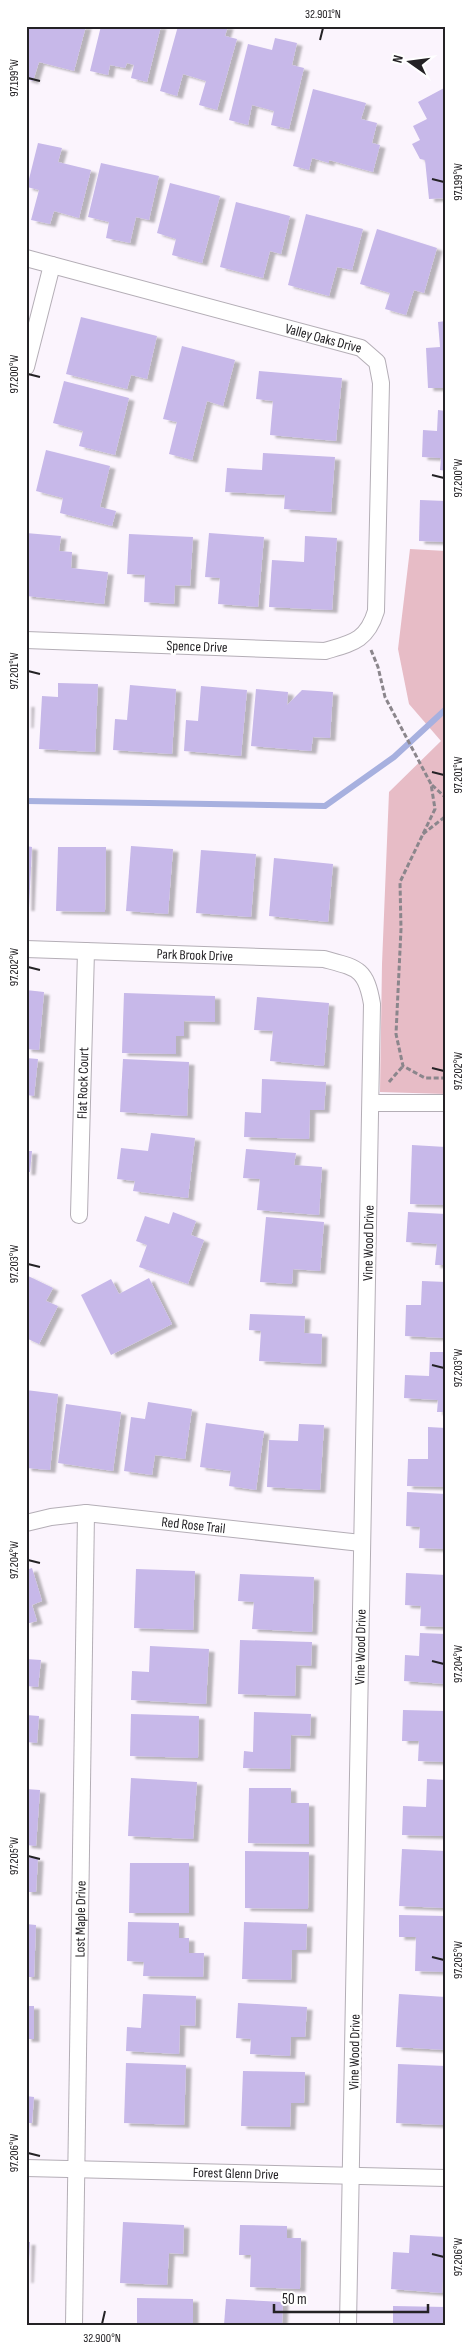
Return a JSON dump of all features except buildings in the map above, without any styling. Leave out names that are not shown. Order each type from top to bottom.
[{"type":"street","name":"Valley Oaks Drive","points":[[26,258],[338,341],[361,348],[376,362],[381,383],[376,611],[365,635]]},
{"type":"street","points":[[26,367],[52,265]]},
{"type":"street","name":"Spence Drive","points":[[26,640],[325,651],[351,643],[365,635]]},
{"type":"street","name":"Park Brook Drive","points":[[26,949],[324,959],[347,965],[361,973]]},
{"type":"street","name":"Flat Rock Court","points":[[79,1215],[86,951]]},
{"type":"street","name":"Vine Wood Drive","points":[[348,2325],[372,1004],[368,983],[361,973]]},
{"type":"street","points":[[371,1102],[446,1103]]},
{"type":"street","name":"Red Rose Trail","points":[[26,1523],[51,1517],[86,1513],[362,1543]]},
{"type":"street","name":"Lost Maple Drive","points":[[74,2325],[86,1513]]},
{"type":"street","name":"Forest Glenn Drive","points":[[26,2168],[446,2178]]},
{"type":"path","points":[[365,635],[378,667],[385,697],[432,784],[446,798]]},
{"type":"path","points":[[432,784],[435,809],[420,836],[400,882],[396,1034],[403,1066],[425,1078],[446,1078]]},
{"type":"path","points":[[420,836],[446,816]]},
{"type":"shaded area","points":[[410,549],[446,551],[446,1094],[380,1092],[382,964],[389,792],[441,741],[409,704],[398,649]]},
{"type":"waterway","points":[[26,801],[325,806],[394,757],[446,709]]}]
